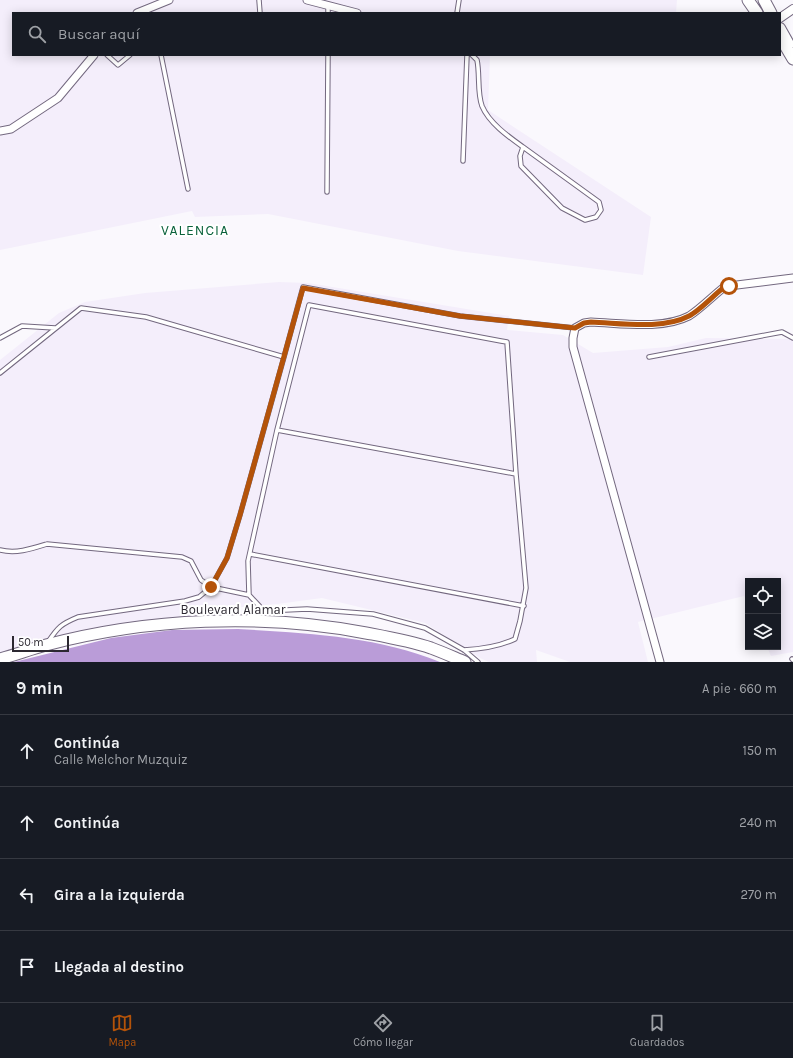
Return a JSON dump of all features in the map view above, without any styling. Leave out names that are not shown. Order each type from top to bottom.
[{"type":"highway","points":[[748,0],[764,10]]},
{"type":"highway","points":[[781,39],[793,59]]},
{"type":"highway","points":[[781,50],[793,68]]},
{"type":"highway","name":"Boulevard Alamar","points":[[0,659],[47,645],[102,633],[171,623],[236,621],[295,623],[339,628],[383,636],[430,648],[464,662]]},
{"type":"main road","points":[[781,21],[793,39]]},
{"type":"main road","points":[[781,30],[793,49]]},
{"type":"street","points":[[139,12],[169,0]]},
{"type":"street","points":[[307,0],[328,10],[347,12]]},
{"type":"street","points":[[781,18],[793,9]]},
{"type":"street","points":[[0,131],[11,129],[58,98],[93,56]]},
{"type":"street","points":[[660,662],[573,347],[575,328],[584,323],[591,322],[660,325],[674,322],[690,315],[723,288],[793,278]]},
{"type":"lane","points":[[259,0],[260,12]]},
{"type":"lane","points":[[457,12],[459,0]]},
{"type":"lane","points":[[108,56],[118,65],[129,56]]},
{"type":"lane","points":[[162,56],[188,189]]},
{"type":"lane","points":[[327,192],[328,56]]},
{"type":"lane","points":[[463,161],[467,56]]},
{"type":"lane","points":[[473,56],[477,60],[482,106],[492,120],[523,147],[599,202],[601,210],[596,217],[585,220],[562,208],[521,166],[520,156],[523,147]]},
{"type":"lane","points":[[47,645],[55,632],[63,624],[78,617],[185,601],[200,597],[211,587],[227,558],[303,288],[460,316],[575,328]]},
{"type":"lane","points":[[248,595],[248,562],[278,430],[309,305],[501,340],[507,342],[526,588],[524,606],[515,639],[501,646],[464,650]]},
{"type":"lane","points":[[0,372],[80,308],[146,317],[284,357]]},
{"type":"lane","points":[[0,338],[22,326],[55,328]]},
{"type":"lane","points":[[649,357],[782,332],[793,338]]},
{"type":"lane","points":[[278,430],[516,474]]},
{"type":"lane","points":[[0,550],[9,553],[28,550],[47,544],[182,557],[191,561],[201,580],[211,587],[248,595],[264,611]]},
{"type":"lane","points":[[250,554],[524,606]]},
{"type":"lane","points":[[236,621],[264,611],[307,609],[373,614],[425,628],[464,650],[478,662]]},
{"type":"shaded area","points":[[0,0],[677,0],[676,12],[12,12],[12,56],[490,56],[488,110],[651,217],[643,275],[458,251],[268,214],[195,217],[192,211],[0,250]]},
{"type":"shaded area","points":[[279,282],[308,283],[509,316],[507,330],[563,335],[593,353],[668,347],[706,338],[793,339],[793,652],[771,656],[768,650],[781,650],[781,578],[745,578],[745,598],[744,596],[638,622],[648,662],[570,662],[536,650],[537,662],[489,662],[480,658],[425,623],[322,598],[242,607],[0,659],[0,360],[59,313],[85,302],[145,293]]},
{"type":"shaded area","points":[[238,629],[315,634],[366,641],[416,653],[440,662],[14,662],[111,638],[172,630]]},
{"type":"district","name":"VALENCIA","points":[[195,230]]},
{"type":"route","points":[[211,587],[227,558],[303,288],[460,316],[575,328],[584,323],[591,322],[660,325],[674,322],[690,315],[723,288],[729,286]]}]
